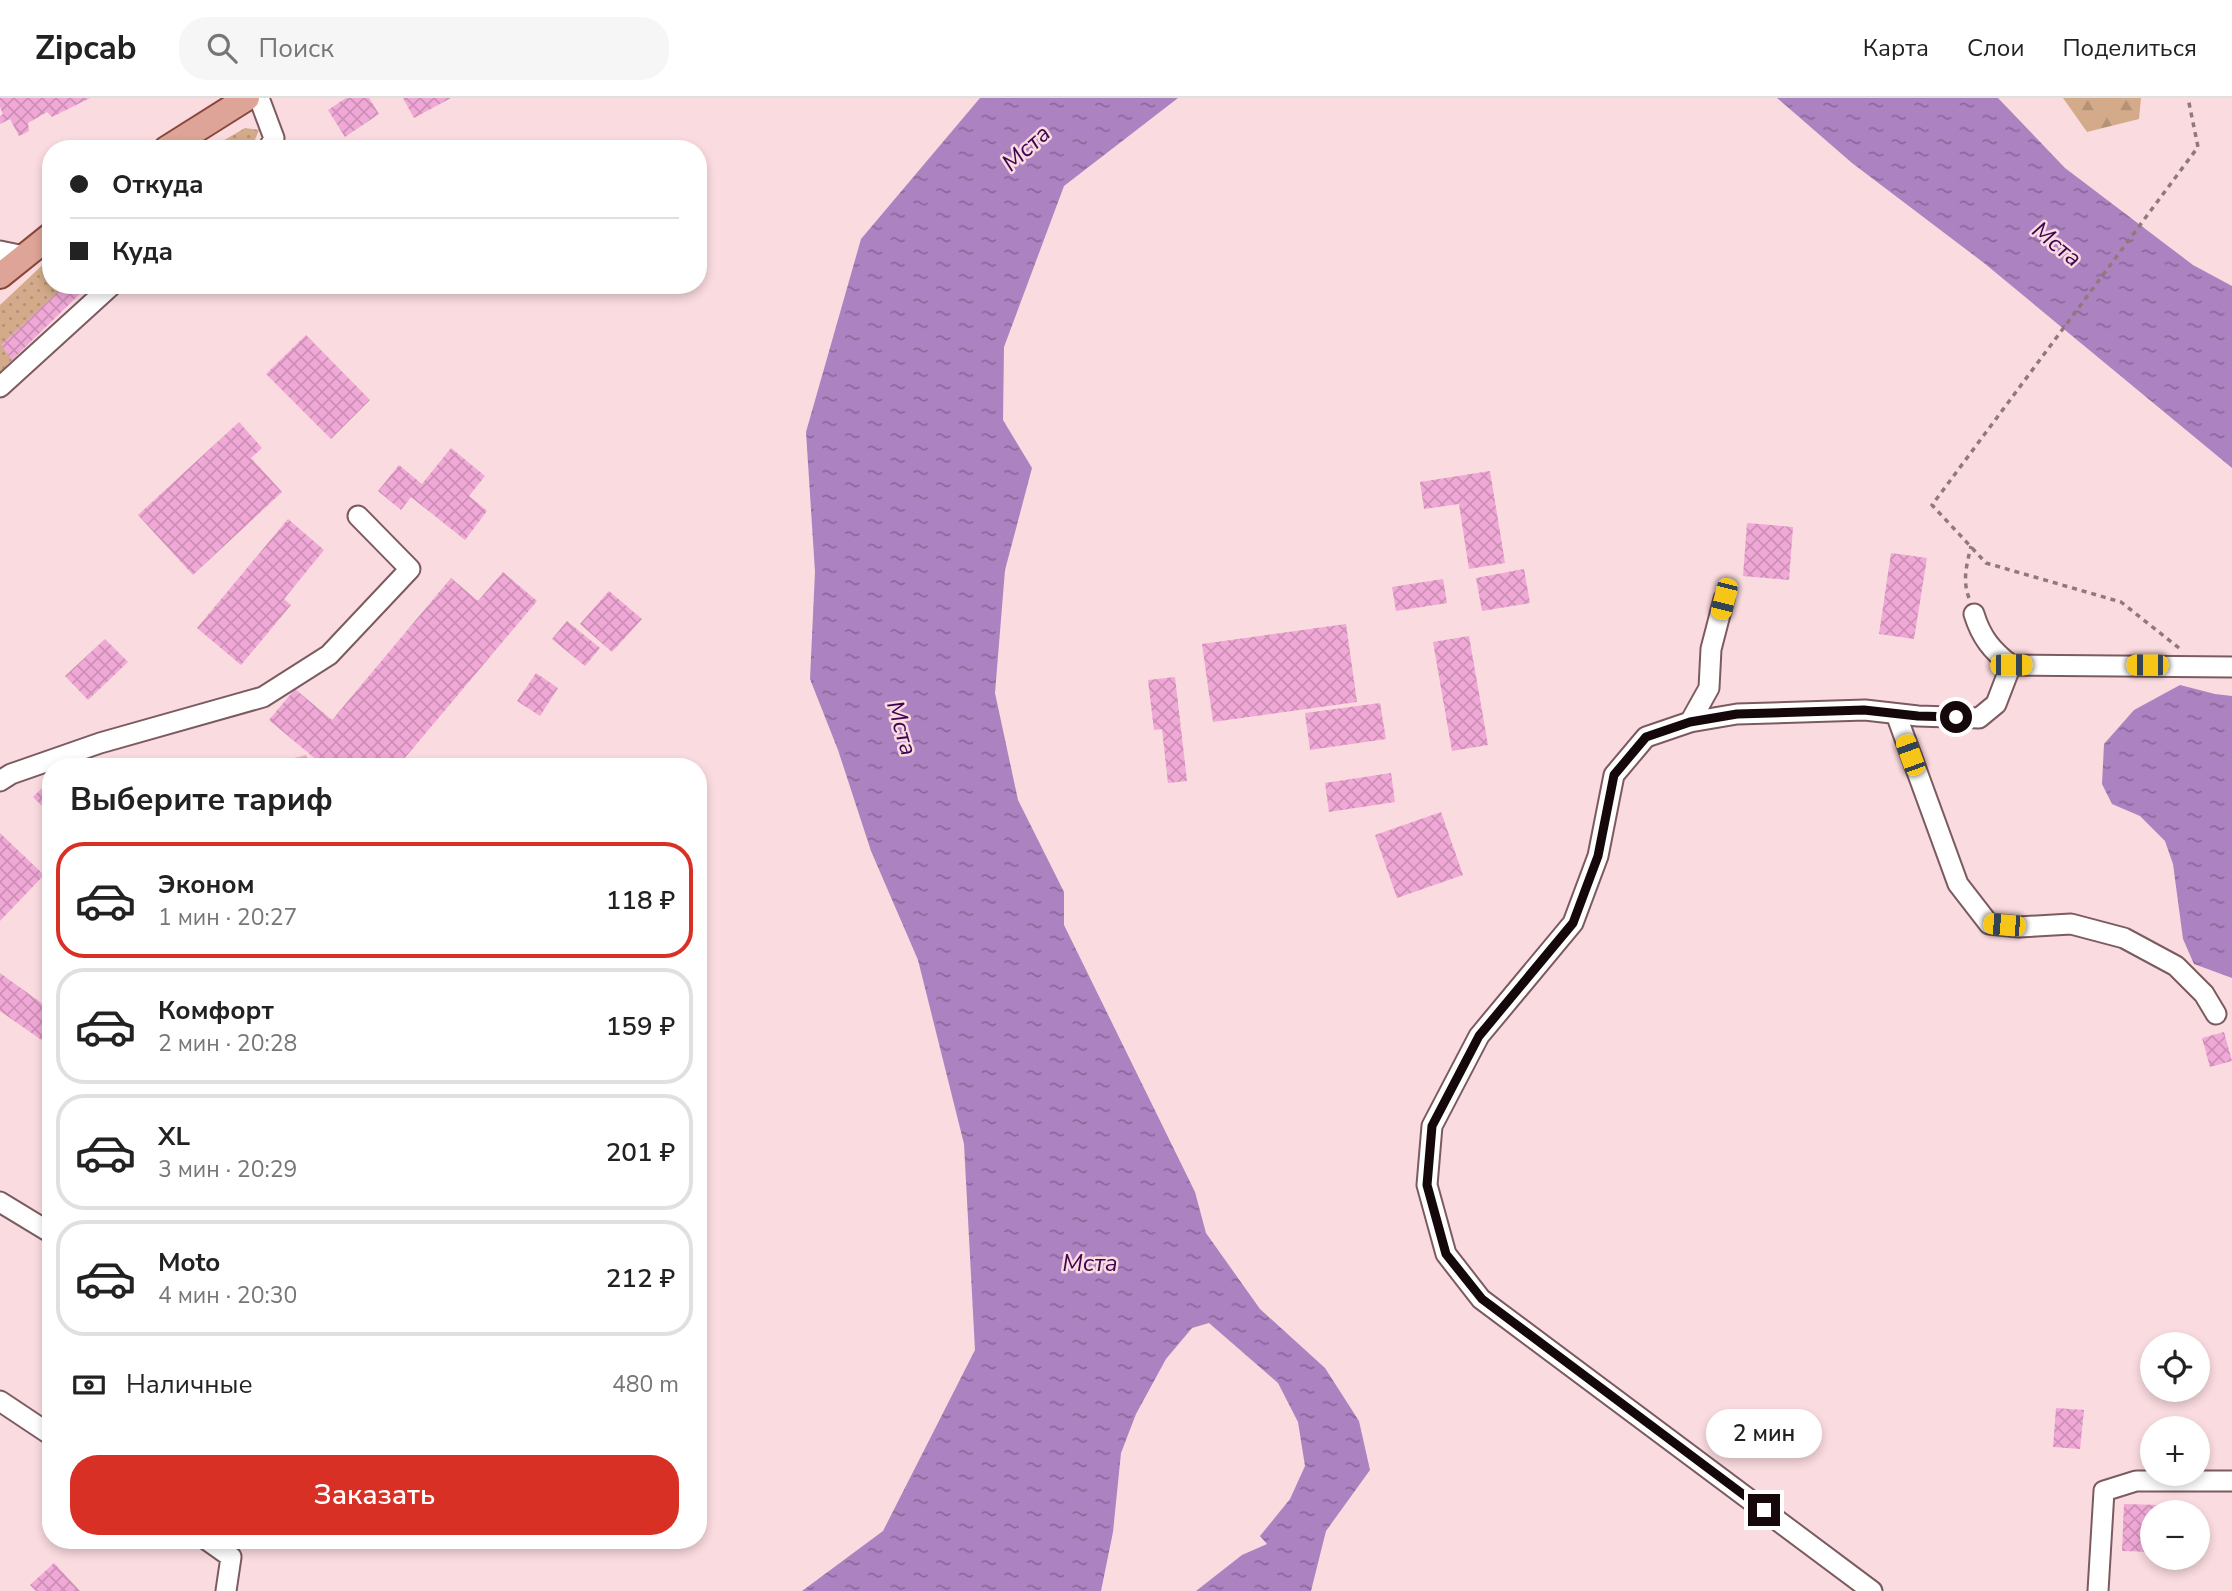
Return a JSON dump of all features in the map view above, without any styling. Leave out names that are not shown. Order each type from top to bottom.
[{"type":"main road","points":[[180,140],[247,98]]},
{"type":"main road","points":[[0,276],[12,253],[42,239]]},
{"type":"street","points":[[259,98],[273,140]]},
{"type":"street","points":[[0,387],[102,294]]},
{"type":"street","points":[[57,758],[100,743],[263,697],[329,655],[410,569],[358,516]]},
{"type":"street","points":[[1690,722],[1709,688],[1711,649],[1724,599]]},
{"type":"street","points":[[1974,614],[1979,630],[1993,652],[2011,665],[2232,667]]},
{"type":"street","points":[[1872,1591],[1482,1299],[1446,1254],[1427,1185],[1432,1126],[1479,1036],[1573,923],[1598,856],[1614,775],[1646,737],[1690,722],[1737,714],[1805,710],[1864,710],[1979,718],[1996,704],[2011,665]]},
{"type":"street","points":[[1896,713],[1958,884],[1989,924],[2019,927],[2071,924],[2124,938],[2176,966],[2204,994],[2216,1014]]},
{"type":"street","points":[[0,781],[11,774],[42,763]]},
{"type":"street","points":[[0,1202],[42,1228]]},
{"type":"street","points":[[0,1401],[42,1429]]},
{"type":"street","points":[[2098,1591],[2104,1491],[2136,1480],[2232,1481]]},
{"type":"street","points":[[220,1549],[231,1557],[226,1591]]},
{"type":"path","points":[[2188,98],[2198,147],[1932,505],[1986,562],[2121,602],[2201,666]]},
{"type":"path","points":[[1970,546],[1965,589],[1974,614]]},
{"type":"green space","points":[[2063,98],[2141,98],[2139,119],[2087,132]]},
{"type":"green space","points":[[245,128],[259,130],[255,140],[224,140]]},
{"type":"green space","points":[[42,265],[42,294],[59,294],[12,360],[0,372],[0,305]]},
{"type":"water","name":"Мста","points":[[980,98],[1178,98],[1064,186],[1004,347],[1003,420],[1032,468],[1005,570],[995,693],[1018,800],[1064,892],[1064,925],[1195,1192],[1206,1233],[1260,1309],[1325,1368],[1359,1421],[1370,1470],[1326,1531],[1311,1591],[1196,1591],[1242,1555],[1267,1544],[1260,1536],[1290,1499],[1305,1466],[1298,1422],[1278,1383],[1209,1323],[1192,1328],[1166,1359],[1136,1414],[1121,1453],[1113,1532],[1101,1591],[802,1591],[883,1531],[975,1350],[964,1144],[918,960],[871,851],[838,750],[810,679],[815,572],[806,432],[861,239]]},
{"type":"water","name":"Мста","points":[[1777,98],[1998,98],[2065,168],[2193,265],[2232,286],[2232,468],[1984,263],[1852,163]]},
{"type":"water","points":[[2180,685],[2232,696],[2232,978],[2194,964],[2183,939],[2173,864],[2165,841],[2140,816],[2112,804],[2102,784],[2104,744],[2134,710]]},
{"type":"building","points":[[0,98],[90,98],[52,117],[47,112],[28,123],[29,131],[19,136],[10,119],[0,124],[0,116],[3,114]]},
{"type":"building","points":[[346,98],[369,98],[379,114],[345,137],[328,110]]},
{"type":"building","points":[[403,98],[451,98],[414,118]]},
{"type":"building","points":[[55,294],[80,294],[12,360],[1,345]]},
{"type":"building","points":[[306,335],[370,400],[331,439],[266,374]]},
{"type":"building","points":[[239,422],[262,448],[251,458],[282,492],[193,575],[138,515]]},
{"type":"building","points":[[451,448],[485,476],[469,496],[487,511],[465,540],[411,497],[401,510],[378,491],[399,465],[422,484]]},
{"type":"building","points":[[1490,471],[1505,563],[1469,569],[1459,504],[1424,509],[1420,482]]},
{"type":"building","points":[[288,519],[324,550],[284,599],[291,605],[241,665],[197,628]]},
{"type":"building","points":[[1747,523],[1793,527],[1789,580],[1743,576]]},
{"type":"building","points":[[1891,553],[1927,558],[1914,639],[1879,634]]},
{"type":"building","points":[[1524,569],[1530,603],[1482,611],[1476,578]]},
{"type":"building","points":[[503,572],[537,601],[405,758],[314,758],[269,720],[295,689],[332,720],[451,578],[478,601]]},
{"type":"building","points":[[1443,579],[1447,603],[1396,611],[1392,587]]},
{"type":"building","points":[[609,591],[642,619],[612,652],[580,624]]},
{"type":"building","points":[[567,621],[600,648],[585,666],[552,639]]},
{"type":"building","points":[[1346,624],[1357,702],[1213,722],[1202,644]]},
{"type":"building","points":[[1469,636],[1488,745],[1452,751],[1433,642]]},
{"type":"building","points":[[105,639],[128,662],[88,700],[65,676]]},
{"type":"building","points":[[536,673],[558,688],[540,716],[517,701]]},
{"type":"building","points":[[1175,677],[1187,781],[1168,783],[1162,729],[1154,730],[1148,680]]},
{"type":"building","points":[[1380,703],[1386,739],[1310,750],[1305,713]]},
{"type":"building","points":[[1391,773],[1395,802],[1329,812],[1325,783]]},
{"type":"building","points":[[42,788],[42,806],[33,797]]},
{"type":"building","points":[[1441,812],[1463,875],[1397,898],[1375,835]]},
{"type":"building","points":[[0,833],[42,873],[42,877],[0,921]]},
{"type":"building","points":[[0,973],[42,1003],[42,1040],[0,1011]]},
{"type":"building","points":[[2224,1032],[2232,1061],[2210,1067],[2202,1038]]},
{"type":"building","points":[[2056,1408],[2084,1410],[2080,1449],[2053,1447]]},
{"type":"building","points":[[2124,1504],[2140,1504],[2140,1552],[2122,1551]]},
{"type":"building","points":[[54,1563],[80,1591],[36,1591],[30,1585]]},
{"type":"route","points":[[1764,1510],[1482,1299],[1461,1276],[1446,1254],[1427,1185],[1432,1126],[1479,1036],[1573,923],[1598,856],[1614,775],[1646,737],[1690,722],[1737,714],[1864,710],[1956,717]]}]
